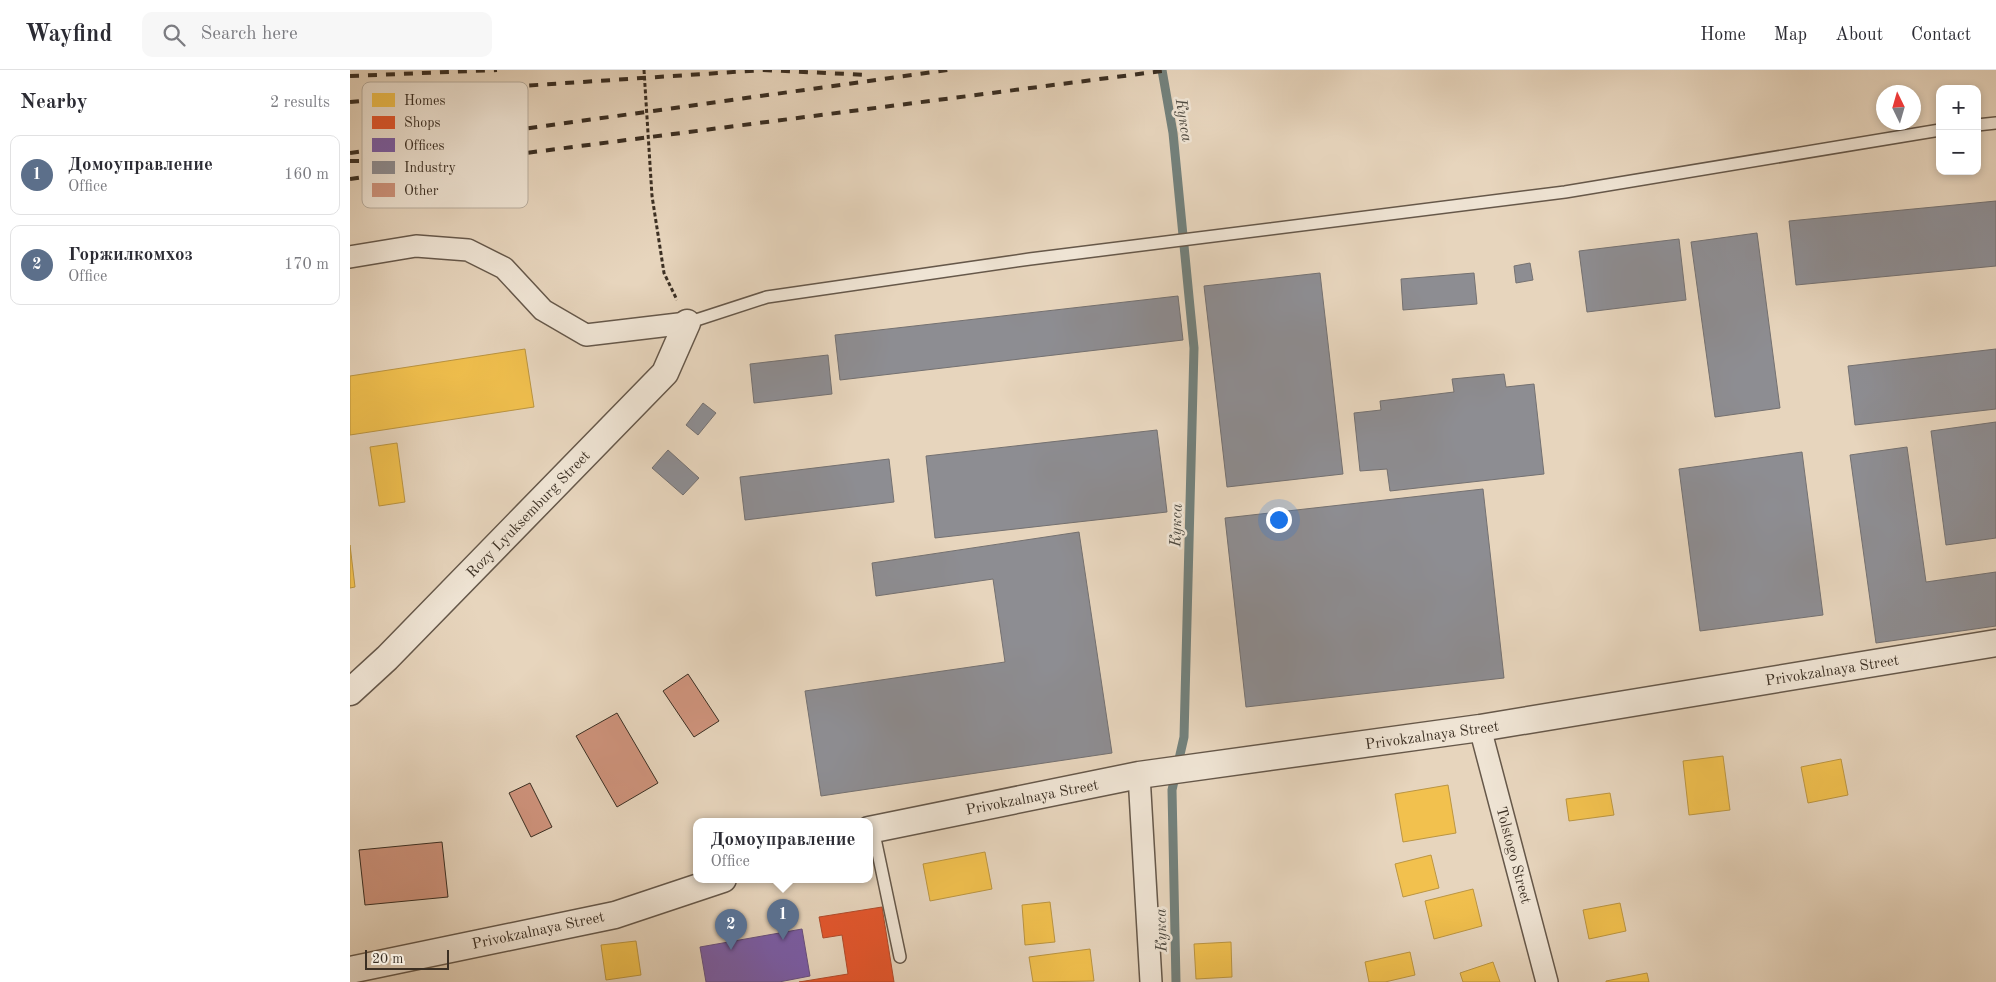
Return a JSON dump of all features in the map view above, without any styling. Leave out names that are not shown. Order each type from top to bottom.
[{"type":"street","points":[[350,257],[416,246],[468,250],[504,268],[542,310],[586,335],[687,323]]},
{"type":"street","name":"Rozy Lyuksemburg Street","points":[[350,692],[387,658],[666,372],[687,323]]},
{"type":"street","name":"Privokzalnaya Street","points":[[873,830],[1149,774],[1191,770],[1480,728],[1996,644]]},
{"type":"street","name":"Tolstogo Street","points":[[1480,728],[1547,982]]},
{"type":"street","points":[[1149,774],[1151,982]]},
{"type":"street","name":"Privokzalnaya Street","points":[[350,970],[615,915],[711,883]]},
{"type":"lane","points":[[1981,125],[1996,123]]},
{"type":"lane","points":[[687,323],[767,297],[1030,259],[1202,239],[1565,192],[1936,131]]},
{"type":"lane","points":[[873,839],[900,957]]},
{"type":"path","points":[[644,70],[652,196],[664,273],[687,323]]},
{"type":"building: Homes","points":[[525,349],[534,407],[350,435],[350,376]]},
{"type":"building: Homes","points":[[397,443],[405,502],[379,506],[370,447]]},
{"type":"building: Homes","points":[[350,545],[355,587],[350,588]]},
{"type":"building: Homes","points":[[1723,756],[1730,810],[1689,815],[1683,761]]},
{"type":"building: Homes","points":[[1841,759],[1848,795],[1808,803],[1801,767]]},
{"type":"building: Homes","points":[[1448,785],[1456,833],[1403,842],[1395,794]]},
{"type":"building: Homes","points":[[1610,793],[1614,815],[1569,821],[1566,799]]},
{"type":"building: Homes","points":[[985,852],[992,889],[930,901],[923,864]]},
{"type":"building: Homes","points":[[1431,855],[1439,888],[1403,897],[1395,864]]},
{"type":"building: Homes","points":[[1473,889],[1482,926],[1434,939],[1425,901]]},
{"type":"building: Homes","points":[[1050,902],[1055,942],[1025,945],[1022,905]]},
{"type":"building: Homes","points":[[1620,903],[1626,931],[1589,939],[1583,910]]},
{"type":"building: Homes","points":[[636,941],[641,975],[606,980],[601,945]]},
{"type":"building: Homes","points":[[1231,942],[1232,977],[1196,979],[1194,944]]},
{"type":"building: Homes","points":[[1090,949],[1094,981],[1033,982],[1029,957]]},
{"type":"building: Homes","points":[[1410,952],[1415,975],[1385,982],[1369,982],[1365,962]]},
{"type":"building: Homes","points":[[1493,962],[1500,982],[1463,982],[1460,973]]},
{"type":"building: Homes","points":[[1647,973],[1649,982],[1606,982],[1606,981]]},
{"type":"building: Shops","points":[[882,907],[894,982],[799,982],[848,974],[842,935],[823,938],[819,917]]},
{"type":"building: Offices","points":[[802,929],[810,976],[779,982],[706,982],[700,947]]},
{"type":"building: Industry","points":[[1996,201],[1996,266],[1796,285],[1789,221]]},
{"type":"building: Industry","points":[[1757,233],[1780,408],[1715,417],[1691,242]]},
{"type":"building: Industry","points":[[1679,239],[1686,300],[1587,312],[1579,251]]},
{"type":"building: Industry","points":[[1530,263],[1533,280],[1516,283],[1514,266]]},
{"type":"building: Industry","points":[[1320,273],[1343,474],[1227,487],[1204,286]]},
{"type":"building: Industry","points":[[1474,273],[1477,304],[1403,310],[1401,279]]},
{"type":"building: Industry","points":[[1178,296],[1183,340],[840,380],[835,335]]},
{"type":"building: Industry","points":[[1996,349],[1996,409],[1855,425],[1848,366]]},
{"type":"building: Industry","points":[[828,355],[832,394],[754,403],[750,364]]},
{"type":"building: Industry","points":[[1504,374],[1506,387],[1534,384],[1544,474],[1390,491],[1387,469],[1360,471],[1354,413],[1381,410],[1380,401],[1454,392],[1452,379]]},
{"type":"building: Industry","points":[[703,403],[716,413],[698,435],[686,425]]},
{"type":"building: Industry","points":[[1996,422],[1996,538],[1946,545],[1931,431]]},
{"type":"building: Industry","points":[[1157,430],[1167,512],[935,538],[926,456]]},
{"type":"building: Industry","points":[[1907,447],[1926,582],[1996,572],[1996,626],[1876,643],[1850,455]]},
{"type":"building: Industry","points":[[668,450],[699,478],[683,495],[652,468]]},
{"type":"building: Industry","points":[[1802,452],[1823,615],[1700,631],[1679,469]]},
{"type":"building: Industry","points":[[889,459],[894,502],[745,520],[740,477]]},
{"type":"building: Industry","points":[[1483,489],[1504,678],[1246,707],[1225,518]]},
{"type":"building: Industry","points":[[1079,532],[1112,753],[821,796],[805,691],[1005,662],[993,579],[876,596],[872,563]]},
{"type":"building: Other","points":[[688,674],[719,721],[694,737],[663,691]]},
{"type":"building: Other","points":[[617,713],[658,783],[617,807],[576,736]]},
{"type":"building: Other","points":[[530,783],[552,827],[531,837],[509,793]]},
{"type":"building: Other","points":[[442,842],[448,897],[365,905],[359,850]]},
{"type":"waterway","name":"Кукса","points":[[1162,70],[1173,133],[1194,348],[1184,737],[1172,790],[1176,982]]},
{"type":"railway","points":[[350,76],[497,70]]},
{"type":"railway","points":[[763,70],[868,75]]},
{"type":"railway","points":[[528,86],[764,70]]},
{"type":"railway","points":[[528,128],[948,70]]},
{"type":"railway","points":[[528,153],[1170,70]]},
{"type":"railway","points":[[350,102],[362,101]]},
{"type":"railway","points":[[350,153],[362,151]]},
{"type":"railway","points":[[350,161],[362,161]]},
{"type":"railway","points":[[350,179],[362,177]]},
{"type":"place","name":"Домоуправление","points":[[783,940]]},
{"type":"place","name":"Горжилкомхоз","points":[[731,950]]}]
